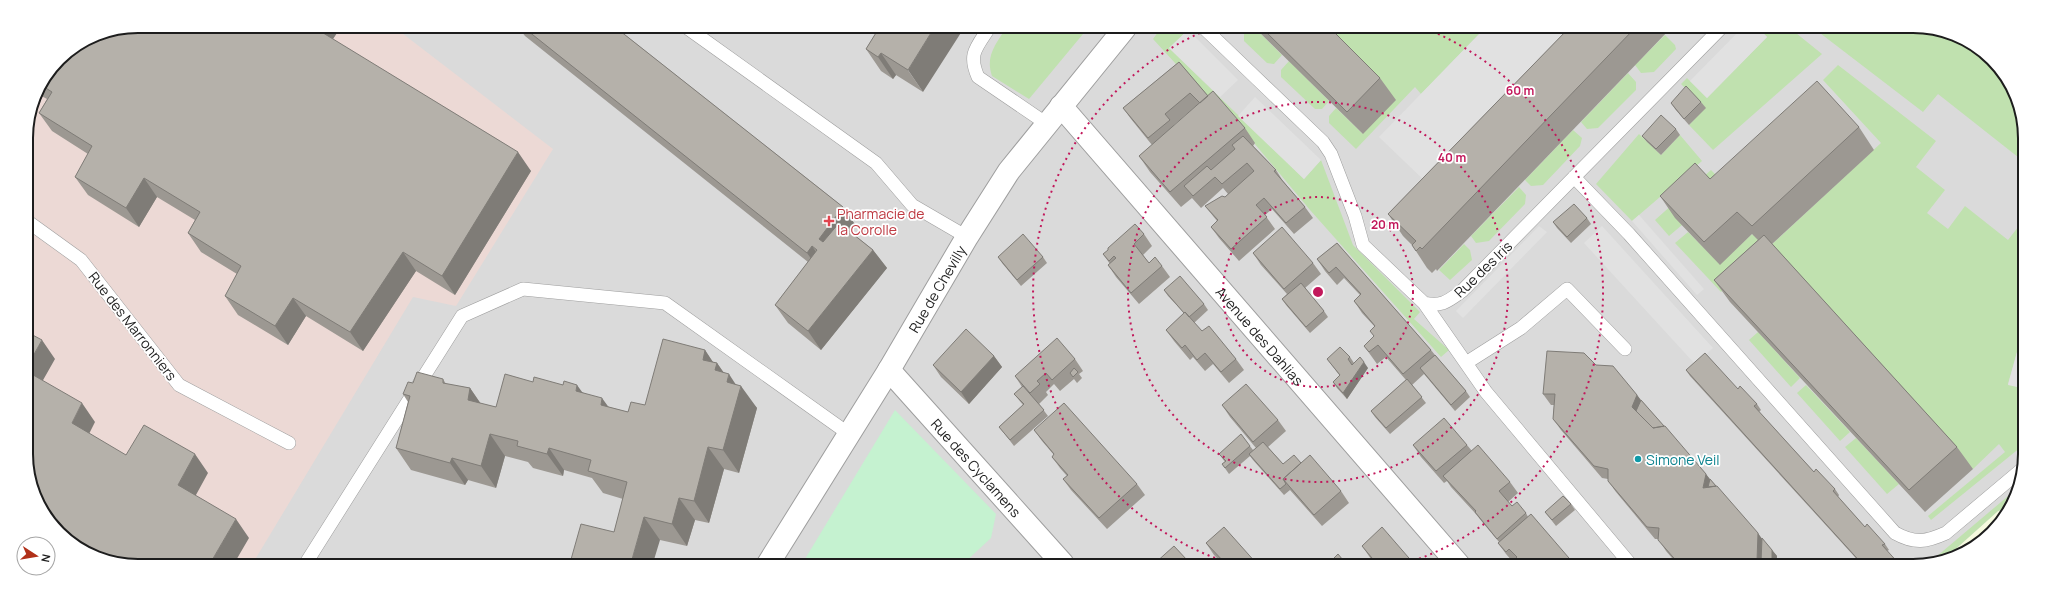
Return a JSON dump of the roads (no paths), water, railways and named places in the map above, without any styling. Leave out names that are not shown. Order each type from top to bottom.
[{"type":"street","name":"Rue de Chevilly","points":[[771,559],[889,370],[967,237],[1009,171],[1121,33]]},
{"type":"street","name":"Avenue des Dahlias","points":[[1061,106],[1454,559]]},
{"type":"street","name":"Rue des Cyclamens","points":[[889,370],[1059,559]]},
{"type":"lane","points":[[694,33],[876,163],[912,205],[967,237]]},
{"type":"lane","points":[[986,33],[973,53],[972,65],[978,77],[1047,124]]},
{"type":"lane","points":[[1209,33],[1323,142],[1331,154],[1347,194],[1363,245],[1424,303],[1486,392],[1626,559]]},
{"type":"lane","name":"Rue des Iris","points":[[1424,303],[1436,306],[1446,302],[1462,291],[1716,33]]},
{"type":"lane","points":[[1574,177],[1629,234],[1895,533],[1907,540],[1919,541],[1932,539],[1946,533],[2015,475]]},
{"type":"lane","name":"Rue des Marronniers","points":[[33,225],[81,260],[179,385],[289,443]]},
{"type":"lane","points":[[309,559],[462,316],[523,288],[665,303],[849,434]]},
{"type":"lane","points":[[1466,364],[1521,328],[1567,289],[1625,349]]},
{"type":"place","name":"Pharmacie de la Corolle","points":[[829,221]]},
{"type":"place","name":"Simone Veil","points":[[1638,459]]}]
